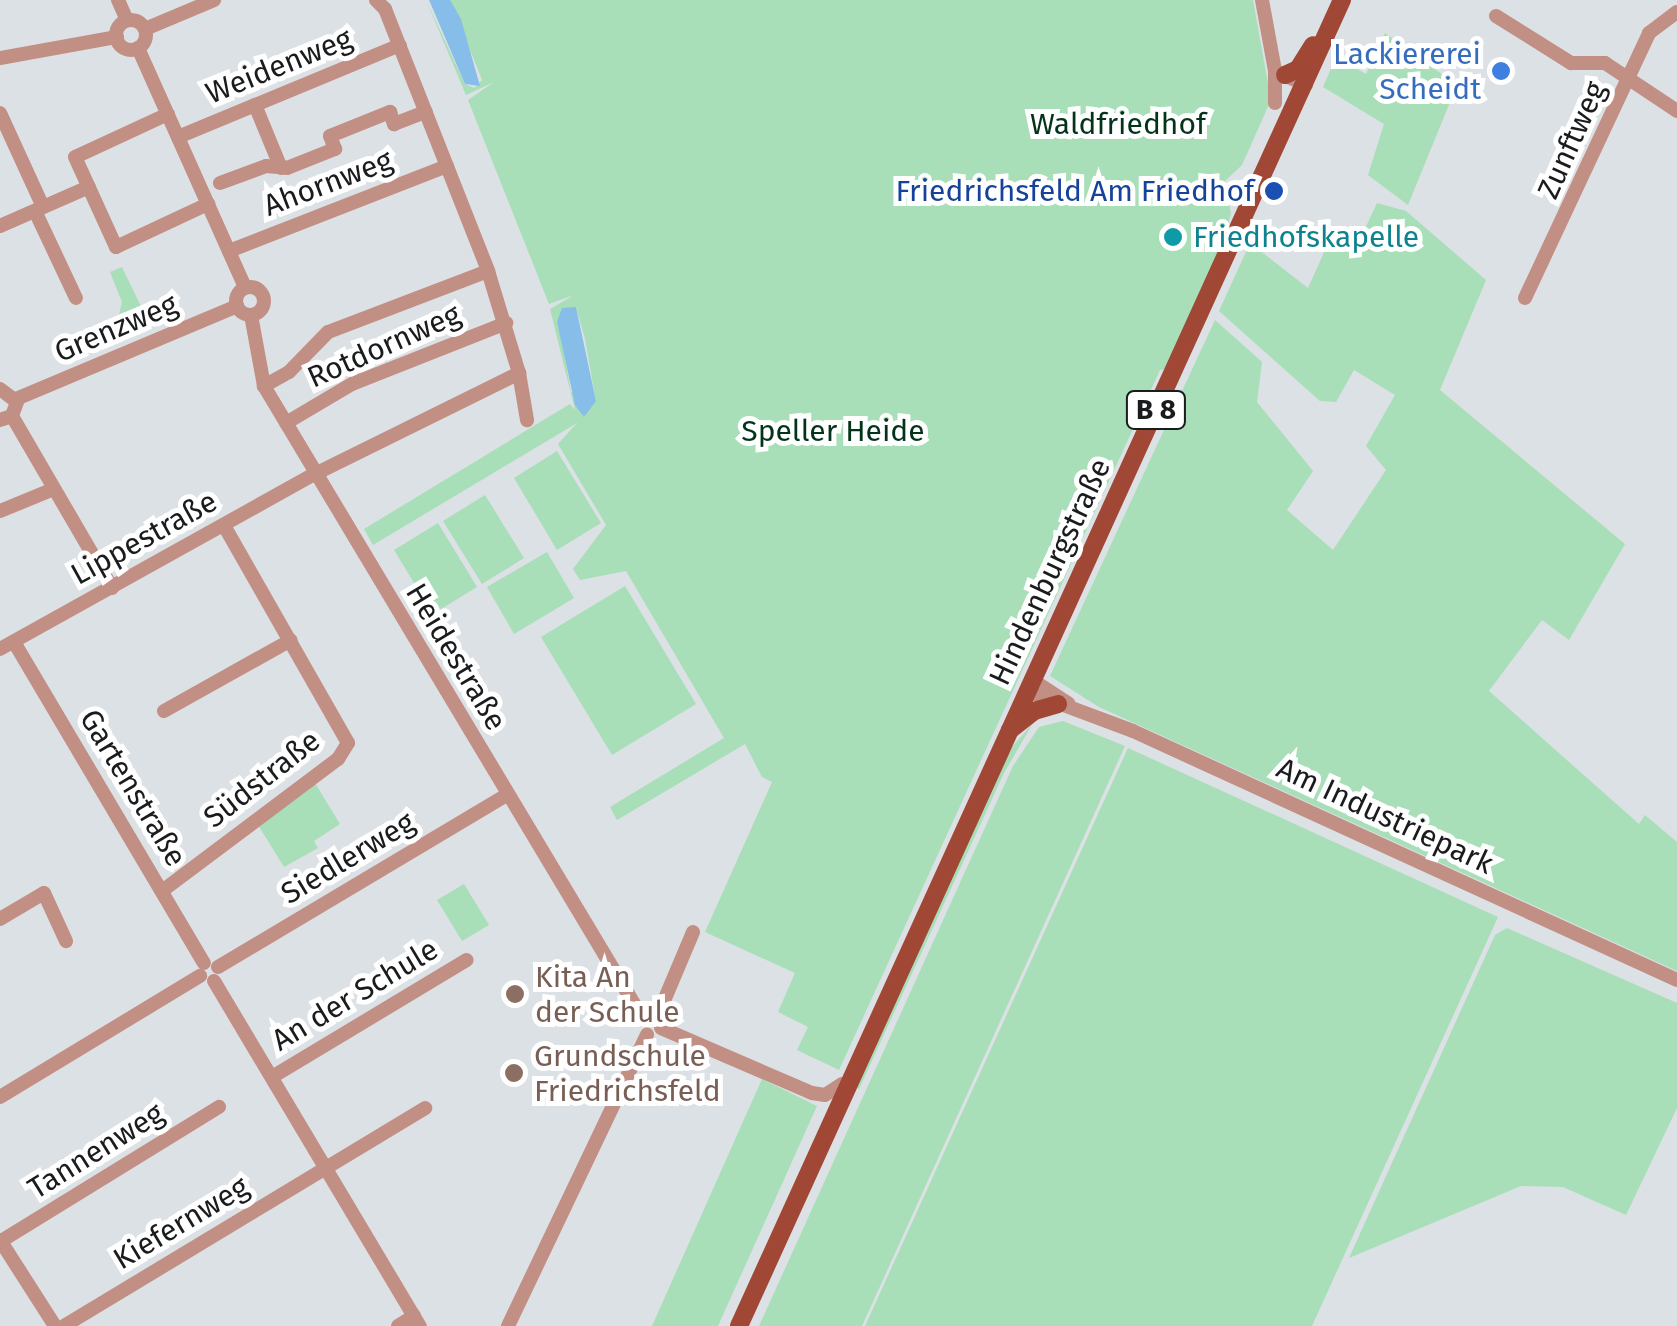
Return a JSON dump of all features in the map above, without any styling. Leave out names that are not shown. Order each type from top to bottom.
[{"type":"main road","name":"Hindenburgstraße","points":[[1280,73],[1306,60],[1339,0]]},
{"type":"main road","name":"Hindenburgstraße","points":[[739,1326],[1028,685],[1306,84],[1339,0]]},
{"type":"main road","points":[[1006,734],[1034,711],[1063,704]]},
{"type":"main road","name":"Hindenburgstraße","points":[[798,1194],[826,1119],[884,1004]]},
{"type":"street","points":[[118,0],[127,20],[145,29]]},
{"type":"street","points":[[116,37],[125,48],[138,48],[145,29],[214,0]]},
{"type":"street","name":"Rotdornweg","points":[[376,0],[400,45],[488,271],[506,323],[527,420]]},
{"type":"street","points":[[1262,0],[1280,73],[1276,103]]},
{"type":"street","name":"Zunftweg","points":[[1525,298],[1649,33],[1677,12]]},
{"type":"street","points":[[1496,16],[1570,62],[1605,63],[1677,111]]},
{"type":"street","points":[[0,58],[116,37],[127,20]]},
{"type":"street","name":"Weidenweg","points":[[178,137],[400,45]]},
{"type":"street","name":"Heidestraße","points":[[138,48],[245,288],[258,289],[265,300],[244,311],[264,386],[506,794],[652,1024]]},
{"type":"street","points":[[1280,73],[1306,84]]},
{"type":"street","points":[[255,105],[281,168]]},
{"type":"street","points":[[220,182],[281,168],[335,149],[330,136],[390,112],[394,124],[426,112]]},
{"type":"street","points":[[0,113],[76,298]]},
{"type":"street","points":[[168,114],[75,157],[116,246],[208,204]]},
{"type":"street","name":"Ahornweg","points":[[229,250],[447,166]]},
{"type":"street","points":[[0,226],[89,187]]},
{"type":"street","name":"Rotdornweg","points":[[264,386],[289,372],[328,332],[488,271]]},
{"type":"street","points":[[244,311],[245,288]]},
{"type":"street","name":"Grenzweg","points":[[16,399],[244,311]]},
{"type":"street","name":"Rotdornweg","points":[[286,423],[352,384],[506,323]]},
{"type":"street","points":[[314,474],[519,373]]},
{"type":"street","points":[[0,389],[16,399],[6,418],[54,489],[112,588]]},
{"type":"street","name":"Lippestraße","points":[[7,646],[314,474]]},
{"type":"street","points":[[0,511],[54,489]]},
{"type":"street","name":"Südstraße","points":[[162,891],[338,759],[348,743],[224,526]]},
{"type":"street","points":[[164,711],[291,640]]},
{"type":"street","name":"Gartenstraße","points":[[7,646],[162,891],[417,1321]]},
{"type":"street","name":"Am Industriepark","points":[[1028,685],[1677,980]]},
{"type":"street","name":"Siedlerweg","points":[[0,1097],[506,794]]},
{"type":"street","points":[[0,919],[44,893],[67,931],[66,942]]},
{"type":"street","points":[[508,1326],[693,932]]},
{"type":"street","name":"An der Schule","points":[[272,1077],[467,960]]},
{"type":"street","points":[[652,1024],[812,1093],[824,1095],[842,1084]]},
{"type":"street","points":[[812,1093],[826,1119]]},
{"type":"street","name":"Tannenweg","points":[[0,1240],[219,1107]]},
{"type":"street","points":[[326,1167],[425,1108]]},
{"type":"street","name":"Kiefernweg","points":[[64,1326],[326,1167]]},
{"type":"street","points":[[0,1240],[55,1326]]},
{"type":"street","points":[[398,1326],[417,1321]]},
{"type":"green space","name":"Speller Heide","points":[[426,0],[465,84],[474,88],[482,80],[450,0],[1253,0],[1271,100],[1242,165],[1225,181],[1231,214],[1215,266],[1166,369],[1160,370],[839,1070],[797,1050],[808,1027],[778,1012],[795,973],[705,932],[772,782],[762,777],[745,744],[617,820],[610,807],[724,738],[626,571],[580,580],[573,569],[606,525],[558,444],[577,423],[373,545],[364,529],[570,404],[575,410],[550,309],[574,295],[549,304],[468,100],[494,82],[466,95]],"holes":[[[576,307],[596,401],[571,392],[564,353]]]},
{"type":"green space","points":[[1385,33],[1457,85],[1408,205],[1368,175],[1384,124],[1323,87],[1336,57],[1366,74]]},
{"type":"green space","points":[[1377,203],[1406,211],[1486,280],[1440,390],[1625,544],[1569,640],[1542,620],[1489,691],[1639,824],[1645,815],[1677,842],[1677,971],[1099,707],[1050,676],[1215,320],[1262,362],[1257,402],[1313,471],[1287,510],[1333,550],[1386,470],[1366,446],[1395,395],[1354,370],[1336,402],[1320,401],[1219,311],[1250,243],[1308,288],[1330,239],[1355,250]]},
{"type":"green space","points":[[122,267],[152,329],[112,342],[122,302],[110,272]]},
{"type":"green space","points":[[557,451],[601,523],[557,550],[514,478]]},
{"type":"green space","points":[[485,495],[524,558],[482,584],[443,521]]},
{"type":"green space","points":[[438,523],[477,587],[433,614],[394,550]]},
{"type":"green space","points":[[547,552],[574,598],[514,634],[487,587]]},
{"type":"green space","points":[[625,586],[696,704],[612,755],[541,637]]},
{"type":"green space","points":[[1063,721],[1125,746],[862,1326],[759,1326],[1013,766],[1039,727]]},
{"type":"green space","points":[[1033,723],[1004,773],[859,1089],[854,1086],[1006,754]]},
{"type":"green space","points":[[1128,748],[1498,917],[1312,1326],[865,1326]]},
{"type":"green space","points":[[315,783],[340,824],[314,841],[318,848],[284,867],[258,825]]},
{"type":"green space","points":[[464,884],[489,925],[462,941],[437,900]]},
{"type":"green space","points":[[1507,928],[1677,1003],[1677,1108],[1626,1215],[1563,1187],[1521,1186],[1349,1258],[1495,935]]},
{"type":"green space","points":[[762,1079],[817,1106],[718,1326],[652,1326]]},
{"type":"water","points":[[429,0],[450,0],[461,19],[480,86],[465,84]]},
{"type":"water","points":[[576,307],[596,401],[584,417],[575,405],[557,322],[562,308]]},
{"type":"place","name":"Lackiererei Scheidt","points":[[1501,71]]},
{"type":"place","name":"Friedrichsfeld Am Friedhof","points":[[1274,191]]},
{"type":"place","name":"Friedhofskapelle","points":[[1173,237]]},
{"type":"place","name":"Kita An der Schule","points":[[515,994]]},
{"type":"place","name":"Grundschule Friedrichsfeld","points":[[514,1073]]},
{"type":"park label","name":"Waldfriedhof","points":[[1118,124]]}]
